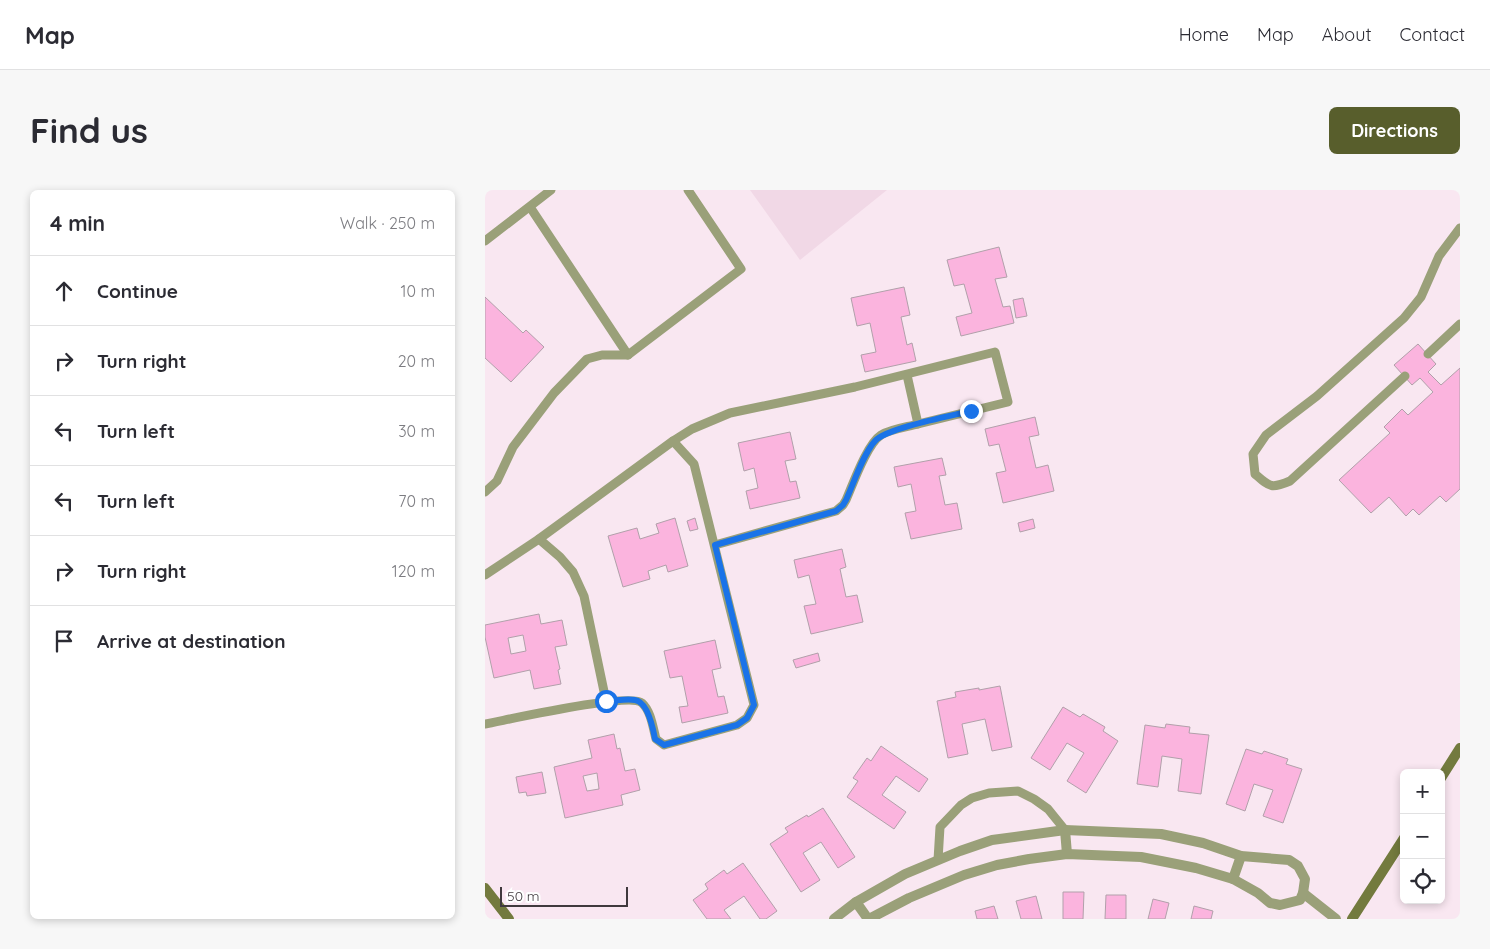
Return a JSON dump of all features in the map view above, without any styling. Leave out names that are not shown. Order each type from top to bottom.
[{"type":"main road","points":[[1445,772],[1460,748]]},
{"type":"main road","points":[[1353,919],[1400,844]]},
{"type":"main road","points":[[485,888],[509,919]]},
{"type":"street","points":[[1065,830],[1067,854]]},
{"type":"street","points":[[835,919],[857,902],[905,874],[960,851],[992,840],[1065,830],[1161,834],[1203,843],[1241,856],[1289,860],[1298,866],[1305,880],[1300,900],[1280,905],[1270,903],[1233,879],[1196,868],[1141,857],[1067,854],[997,865],[964,875],[909,898],[869,919],[857,902]]},
{"type":"street","points":[[1233,879],[1241,856]]},
{"type":"street","points":[[1303,893],[1336,919]]},
{"type":"lane","points":[[485,241],[551,190]]},
{"type":"lane","points":[[485,492],[497,480],[513,447],[554,394],[587,359],[602,355],[628,355],[741,270],[689,190]]},
{"type":"lane","points":[[530,207],[628,355]]},
{"type":"lane","points":[[1405,376],[1290,481],[1278,486],[1267,484],[1255,474],[1253,454],[1266,435],[1317,396],[1404,318],[1421,297],[1439,256],[1460,228]]},
{"type":"lane","points":[[1428,354],[1460,324]]},
{"type":"lane","points":[[485,575],[539,539],[692,429],[730,413],[907,375],[995,352],[1008,402],[881,435],[867,453],[846,500],[836,511],[715,545]]},
{"type":"lane","points":[[907,375],[918,424]]},
{"type":"lane","points":[[485,724],[606,701],[636,700],[642,703],[649,716],[655,739],[664,745],[737,725],[747,718],[754,705],[694,464],[673,441]]},
{"type":"lane","points":[[539,539],[573,572],[584,596],[606,701]]},
{"type":"lane","points":[[938,860],[940,827],[961,805],[972,798],[989,793],[1018,791],[1048,809],[1065,830]]},
{"type":"shaded area","points":[[750,190],[887,190],[800,260]]},
{"type":"building","points":[[999,247],[1007,277],[995,279],[1003,307],[1010,306],[1014,323],[961,336],[956,317],[972,313],[964,284],[954,286],[947,260]]},
{"type":"building","points":[[904,287],[910,315],[901,317],[907,345],[912,343],[916,361],[865,372],[861,355],[876,352],[870,323],[857,326],[851,298]]},
{"type":"building","points":[[485,297],[523,333],[526,330],[544,347],[511,382],[485,358]]},
{"type":"building","points":[[1023,298],[1027,316],[1016,318],[1013,300]]},
{"type":"building","points":[[1418,344],[1436,364],[1428,372],[1441,385],[1460,368],[1460,489],[1446,502],[1440,496],[1419,515],[1413,509],[1406,516],[1389,497],[1371,513],[1339,480],[1390,433],[1384,427],[1402,409],[1408,415],[1433,392],[1420,378],[1412,385],[1394,365]]},
{"type":"building","points":[[1035,417],[1039,435],[1029,437],[1036,468],[1048,465],[1054,491],[1003,503],[996,473],[1006,471],[999,444],[989,446],[985,429]]},
{"type":"building","points":[[790,432],[796,459],[785,461],[790,482],[796,481],[800,498],[750,509],[746,491],[758,488],[754,468],[744,471],[738,443]]},
{"type":"building","points":[[942,458],[946,475],[939,476],[945,505],[957,503],[962,529],[911,539],[905,513],[916,511],[911,484],[898,487],[894,467]]},
{"type":"building","points":[[675,518],[688,566],[668,572],[666,565],[648,571],[650,579],[623,587],[608,536],[637,528],[640,539],[659,533],[656,524]]},
{"type":"building","points":[[695,518],[698,529],[690,531],[687,521]]},
{"type":"building","points":[[1033,519],[1035,528],[1020,532],[1018,523]]},
{"type":"building","points":[[842,549],[846,567],[840,569],[846,597],[857,595],[863,622],[811,634],[804,606],[816,604],[809,575],[798,578],[794,560]]},
{"type":"building","points":[[539,614],[541,624],[562,620],[567,645],[555,647],[561,684],[534,689],[530,670],[494,678],[485,637],[485,625]],"holes":[[[523,635],[526,651],[511,654],[508,638]]]},
{"type":"building","points":[[715,640],[721,668],[712,670],[718,697],[724,696],[728,713],[682,723],[679,707],[688,706],[682,676],[670,678],[664,651]]},
{"type":"building","points":[[818,653],[820,661],[796,668],[793,660]]},
{"type":"building","points":[[1000,686],[1012,747],[992,751],[985,719],[962,724],[968,754],[948,758],[937,701],[956,697],[955,692]]},
{"type":"building","points":[[1063,707],[1080,717],[1083,714],[1105,727],[1103,731],[1118,741],[1086,793],[1067,781],[1084,753],[1067,743],[1050,770],[1031,758]]},
{"type":"building","points":[[1166,724],[1190,727],[1189,733],[1209,735],[1201,794],[1178,791],[1182,759],[1162,756],[1158,787],[1137,784],[1145,725],[1165,728]]},
{"type":"building","points":[[614,734],[617,749],[620,748],[625,771],[635,769],[640,790],[621,795],[623,805],[565,818],[554,767],[592,758],[588,740]],"holes":[[[597,773],[599,789],[587,791],[583,776]]]},
{"type":"building","points":[[881,746],[928,779],[919,792],[896,776],[882,795],[906,812],[894,829],[847,797],[858,781],[853,778],[867,758],[871,761]]},
{"type":"building","points":[[1246,749],[1262,754],[1264,751],[1288,759],[1286,764],[1302,769],[1283,823],[1263,816],[1273,790],[1254,784],[1245,811],[1226,804]]},
{"type":"building","points":[[542,772],[546,793],[527,796],[526,792],[519,793],[516,777]]},
{"type":"building","points":[[823,808],[855,857],[838,868],[821,842],[803,853],[820,880],[801,892],[770,844],[788,832],[785,828]]},
{"type":"building","points":[[743,863],[777,911],[766,919],[760,919],[744,896],[724,910],[731,919],[707,919],[693,900],[708,889],[705,884],[724,870],[727,874]]},
{"type":"building","points":[[1063,892],[1084,892],[1083,919],[1063,919]]},
{"type":"building","points":[[1106,895],[1126,895],[1126,919],[1105,919]]},
{"type":"building","points":[[1036,896],[1042,919],[1021,919],[1016,901]]},
{"type":"building","points":[[1153,899],[1169,903],[1165,919],[1148,919]]},
{"type":"building","points":[[994,906],[998,919],[977,919],[975,911]]},
{"type":"building","points":[[1194,906],[1213,911],[1211,919],[1191,919]]},
{"type":"route","points":[[606,701],[636,700],[642,703],[649,716],[655,739],[664,745],[737,725],[747,718],[754,705],[715,545],[836,511],[846,500],[867,453],[881,435],[971,411]]}]
